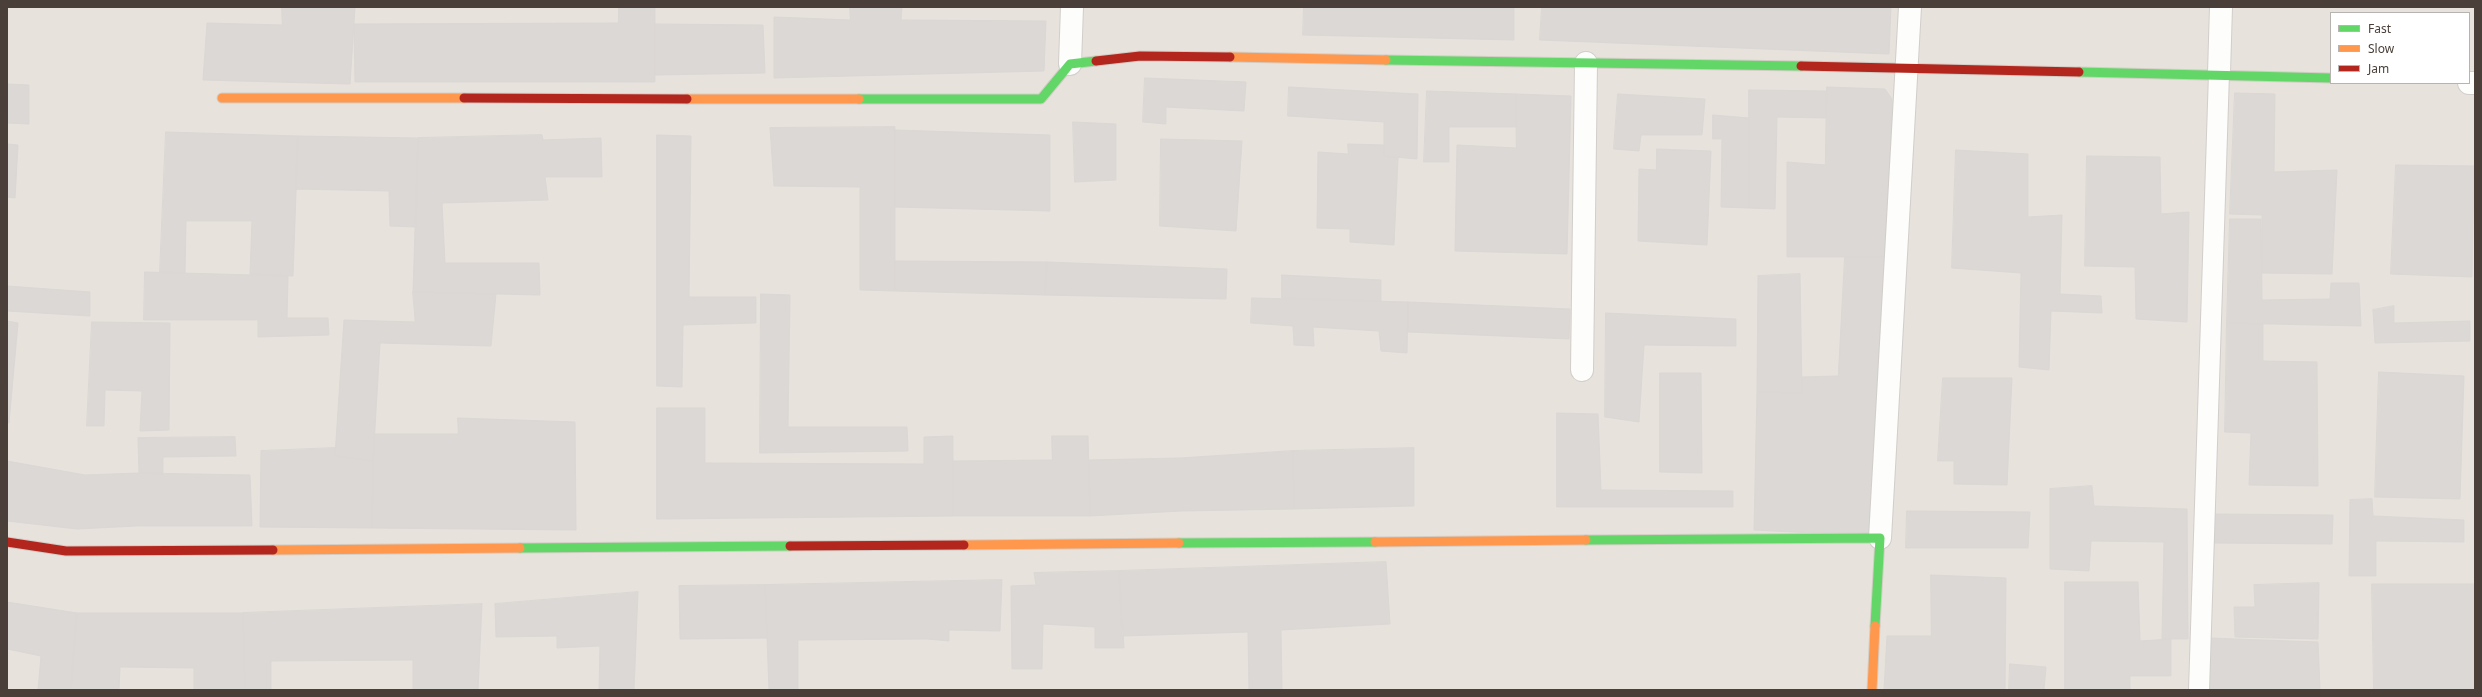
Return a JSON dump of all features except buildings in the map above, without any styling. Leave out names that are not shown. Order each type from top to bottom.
[{"type":"street","points":[[222,98],[1041,99],[1070,64],[1072,7]]},
{"type":"street","points":[[1872,690],[1908,68],[1910,7]]},
{"type":"street","points":[[2219,73],[2221,7]]},
{"type":"street","points":[[1070,64],[1140,56],[2219,73],[2330,78]]},
{"type":"street","points":[[1582,370],[1586,63]]},
{"type":"street","points":[[7,542],[66,551],[1880,538]]},
{"type":"lane","points":[[2199,690],[2219,73]]},
{"type":"shaded area","points":[[7,7],[2475,7],[2475,690],[7,690]]},
{"type":"traffic: fast","points":[[1386,60],[1801,66]]},
{"type":"traffic: fast","points":[[859,99],[1041,99],[1070,64],[1096,61]]},
{"type":"traffic: fast","points":[[2079,72],[2330,78]]},
{"type":"traffic: fast","points":[[1586,540],[1880,538],[1875,626]]},
{"type":"traffic: fast","points":[[1179,543],[1375,542]]},
{"type":"traffic: fast","points":[[520,548],[790,546]]},
{"type":"traffic: slow","points":[[1230,57],[1386,60]]},
{"type":"traffic: slow","points":[[222,98],[464,98]]},
{"type":"traffic: slow","points":[[687,99],[859,99]]},
{"type":"traffic: slow","points":[[1375,542],[1586,540]]},
{"type":"traffic: slow","points":[[964,545],[1179,543]]},
{"type":"traffic: slow","points":[[273,550],[520,548]]},
{"type":"traffic: slow","points":[[1872,690],[1875,626]]},
{"type":"traffic: jam","points":[[1096,61],[1140,56],[1230,57]]},
{"type":"traffic: jam","points":[[1801,66],[2079,72]]},
{"type":"traffic: jam","points":[[464,98],[687,99]]},
{"type":"traffic: jam","points":[[7,542],[66,551],[273,550]]},
{"type":"traffic: jam","points":[[790,546],[964,545]]}]
